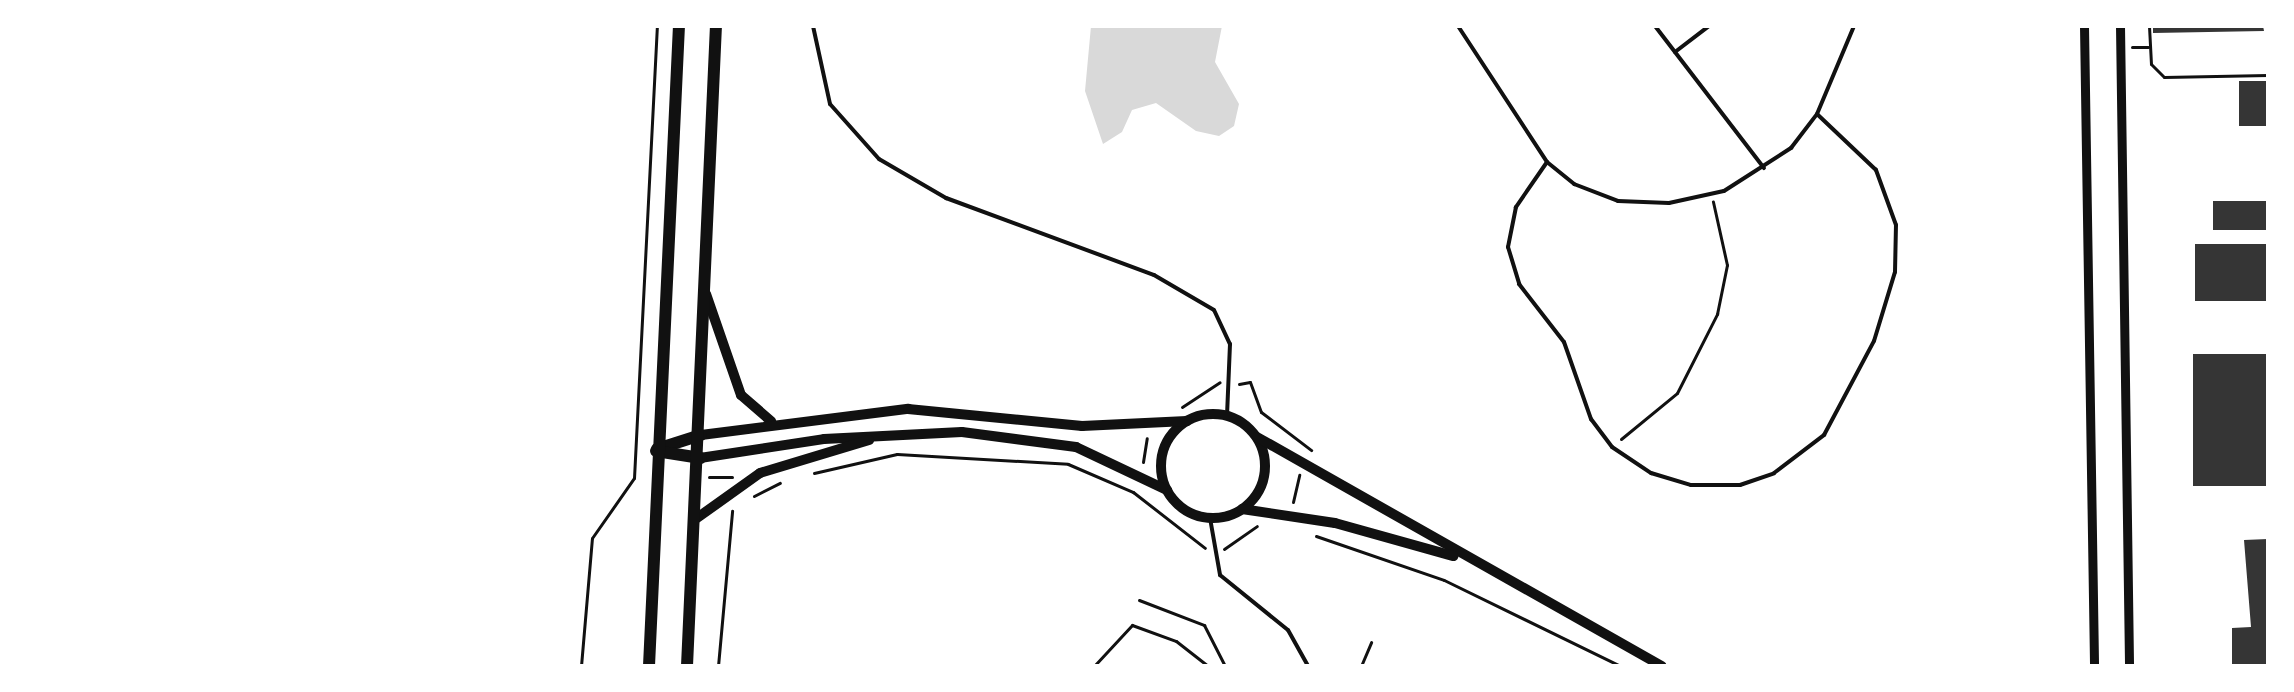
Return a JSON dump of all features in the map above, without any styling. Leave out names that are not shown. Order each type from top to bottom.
[{"type":"main road","points":[[649,666],[656,450],[679,26]]},
{"type":"main road","points":[[687,666],[700,458],[716,26]]},
{"type":"main road","points":[[704,289],[744,401],[759,417],[781,421]]},
{"type":"main road","points":[[656,450],[701,435],[781,421],[927,409],[1148,426],[1227,416],[1257,437],[1462,558],[1662,666]]},
{"type":"main road","points":[[1167,490],[1163,451],[1187,421]]},
{"type":"main road","points":[[656,450],[700,458],[910,433],[1033,438],[1137,473],[1167,490],[1184,509],[1210,518],[1242,509],[1289,513],[1462,558]]},
{"type":"main road","points":[[697,518],[769,469],[910,433]]},
{"type":"main road","points":[[1242,509],[1265,476],[1257,437]]},
{"type":"street","points":[[2084,26],[2094,666]]},
{"type":"street","points":[[2120,26],[2129,666]]},
{"type":"lane","points":[[813,26],[824,88],[861,144],[946,198],[1200,298],[1224,327],[1230,383],[1227,416]]},
{"type":"lane","points":[[1458,26],[1547,162],[1574,184],[1618,201],[1711,195],[1764,168],[1817,114],[1854,26]]},
{"type":"lane","points":[[1655,26],[1764,168]]},
{"type":"lane","points":[[1675,52],[1709,26]]},
{"type":"lane","points":[[1547,162],[1509,229],[1512,265],[1564,342],[1581,402],[1611,446],[1669,480],[1740,485],[1800,457],[1847,398],[1889,294],[1896,225],[1876,170],[1817,114]]},
{"type":"lane","points":[[1210,518],[1220,575],[1279,621],[1308,666]]},
{"type":"path","points":[[581,666],[592,538],[634,478],[657,26]]},
{"type":"path","points":[[2149,26],[2151,64],[2164,77],[2268,75]]},
{"type":"path","points":[[1611,446],[1677,393],[1717,314],[1727,265],[1711,195]]},
{"type":"path","points":[[1174,408],[1196,401],[1214,380],[1250,382],[1269,421],[1310,445],[1289,513]]},
{"type":"path","points":[[1129,490],[1137,473],[1148,426]]},
{"type":"path","points":[[800,477],[897,454],[971,453],[1068,464],[1129,490],[1201,547]]},
{"type":"path","points":[[699,478],[730,474]]},
{"type":"path","points":[[746,500],[788,480]]},
{"type":"path","points":[[718,666],[727,523],[739,505]]},
{"type":"path","points":[[1235,546],[1242,532],[1262,526]]},
{"type":"path","points":[[1300,532],[1404,564],[1620,666]]},
{"type":"path","points":[[1139,600],[1204,625],[1225,666]]},
{"type":"path","points":[[1094,666],[1132,625],[1176,641],[1208,666]]},
{"type":"path","points":[[1361,666],[1371,642]]},
{"type":"shaded area","points":[[1091,26],[1222,26],[1215,62],[1239,104],[1234,126],[1219,136],[1196,131],[1156,103],[1132,110],[1122,132],[1103,144],[1085,91]]},
{"type":"building","points":[[2153,26],[2263,26],[2264,31],[2153,33]]},
{"type":"building","points":[[2239,81],[2268,81],[2268,126],[2239,126]]},
{"type":"building","points":[[2213,201],[2268,201],[2268,230],[2213,230]]},
{"type":"building","points":[[2195,244],[2268,244],[2268,301],[2195,301]]},
{"type":"building","points":[[2193,354],[2268,354],[2268,486],[2193,486]]},
{"type":"building","points":[[2268,539],[2268,665],[2232,666],[2232,628],[2251,627],[2244,540]]}]
